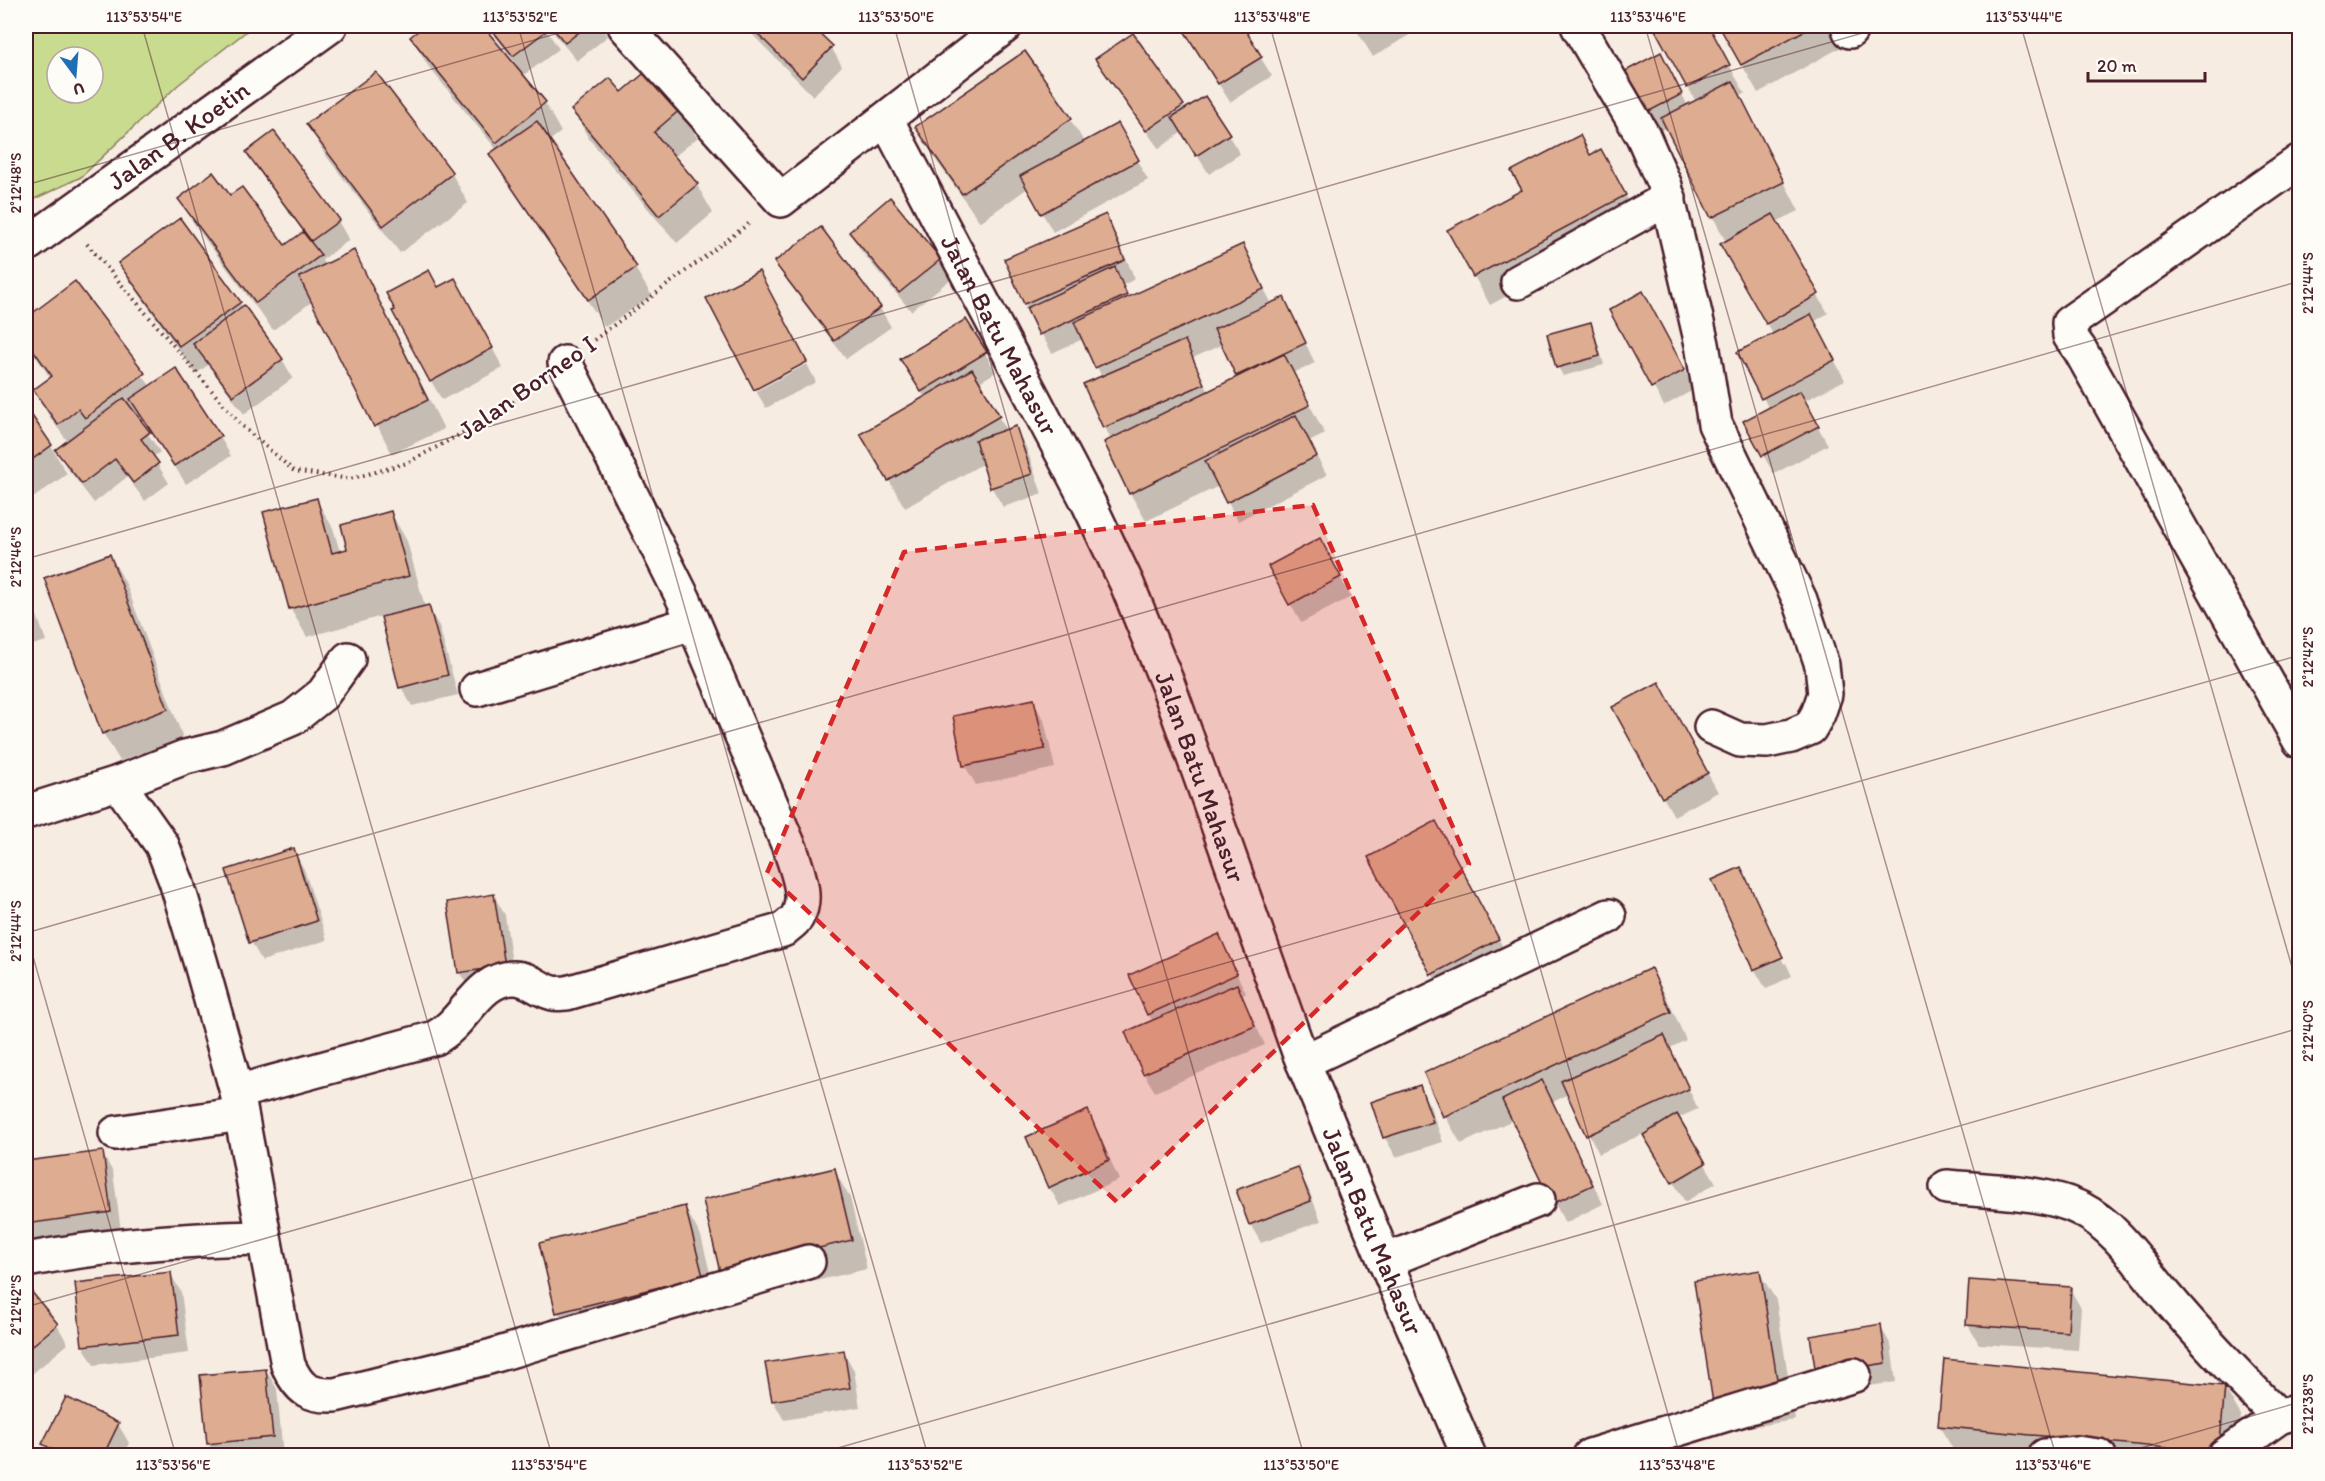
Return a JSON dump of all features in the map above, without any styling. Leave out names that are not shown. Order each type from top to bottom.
[{"type":"street","name":"Jalan B. Koetin","points":[[26,245],[330,26]]},
{"type":"street","points":[[625,26],[781,200],[1005,26]]},
{"type":"street","points":[[1578,26],[1643,136],[1669,198],[1702,344],[1715,424],[1800,600],[1822,665],[1825,694],[1810,728],[1791,736],[1767,741],[1740,740],[1711,727]]},
{"type":"street","name":"Jalan Batu Mahasur","points":[[886,119],[1089,504],[1127,584],[1168,685],[1303,1062],[1384,1261],[1469,1455]]},
{"type":"street","points":[[2300,161],[2069,323],[2070,336],[2300,741]]},
{"type":"street","points":[[1518,282],[1669,198]]},
{"type":"street","points":[[116,1132],[239,1103],[435,1038],[454,1026],[477,996],[489,985],[504,978],[528,980],[553,993],[567,993],[783,930],[797,918],[802,901],[801,882],[791,851],[693,622],[565,363]]},
{"type":"street","points":[[477,689],[693,622]]},
{"type":"street","points":[[26,812],[118,783],[185,757],[223,748],[293,718],[323,694],[348,659]]},
{"type":"street","points":[[118,783],[162,845],[176,881],[239,1103],[288,1365],[296,1382],[319,1395],[335,1395],[489,1357],[808,1262]]},
{"type":"street","points":[[1303,1062],[1609,916]]},
{"type":"street","points":[[1947,1187],[2051,1198],[2082,1209],[2128,1249],[2220,1359],[2289,1414],[2224,1455]]},
{"type":"street","points":[[1384,1261],[1538,1200]]},
{"type":"street","points":[[26,1260],[70,1251],[188,1239],[263,1238]]},
{"type":"street","points":[[1590,1455],[1854,1375]]},
{"type":"street","points":[[2044,1455],[2077,1453],[2099,1455]]},
{"type":"path","name":"Jalan Borneo I","points":[[64,218],[242,426],[294,471],[350,479],[407,463],[496,415],[781,200]]},
{"type":"highlighted area","points":[[1313,505],[1469,864],[1117,1202],[767,873],[904,552]]},
{"type":"green space","points":[[26,26],[253,26],[178,85],[81,177],[26,203]]},
{"type":"building","points":[[424,26],[483,26],[546,102],[496,143],[410,37]]},
{"type":"building","points":[[489,26],[546,26],[549,29],[513,56]]},
{"type":"building","points":[[551,26],[587,26],[565,43]]},
{"type":"building","points":[[750,26],[812,26],[833,46],[802,78]]},
{"type":"building","points":[[1181,26],[1243,26],[1262,57],[1218,84]]},
{"type":"building","points":[[1653,26],[1709,26],[1730,65],[1687,88]]},
{"type":"building","points":[[1719,26],[1813,26],[1741,65]]},
{"type":"building","points":[[1133,33],[1184,105],[1146,131],[1095,59]]},
{"type":"building","points":[[1025,51],[1072,118],[962,194],[915,127]]},
{"type":"building","points":[[1661,52],[1682,94],[1640,116],[1618,75]]},
{"type":"building","points":[[649,69],[682,108],[654,132],[698,184],[659,216],[571,110],[610,78],[622,92]]},
{"type":"building","points":[[376,72],[453,173],[383,226],[306,124]]},
{"type":"building","points":[[1733,81],[1784,182],[1711,218],[1661,118]]},
{"type":"building","points":[[1205,96],[1230,134],[1196,156],[1172,117]]},
{"type":"building","points":[[537,121],[637,267],[588,300],[489,154]]},
{"type":"building","points":[[1118,123],[1139,160],[1041,214],[1020,176]]},
{"type":"building","points":[[274,131],[340,220],[311,241],[246,152]]},
{"type":"building","points":[[1580,135],[1590,155],[1601,149],[1626,195],[1473,277],[1447,230],[1522,190],[1511,171]]},
{"type":"building","points":[[213,172],[230,195],[242,187],[285,245],[303,232],[321,255],[256,303],[178,199]]},
{"type":"building","points":[[890,197],[941,259],[899,293],[849,232]]},
{"type":"building","points":[[1106,214],[1125,260],[1024,304],[1004,259]]},
{"type":"building","points":[[1773,214],[1819,294],[1766,324],[1720,244]]},
{"type":"building","points":[[180,218],[241,302],[179,346],[118,263]]},
{"type":"building","points":[[821,227],[881,307],[834,341],[774,262]]},
{"type":"building","points":[[1243,244],[1264,289],[1095,368],[1074,322]]},
{"type":"building","points":[[354,250],[428,400],[374,427],[299,277]]},
{"type":"building","points":[[1115,267],[1127,295],[1039,335],[1026,308]]},
{"type":"building","points":[[429,270],[438,287],[455,278],[493,348],[430,382],[392,311],[395,310],[386,293]]},
{"type":"building","points":[[759,271],[807,362],[754,390],[706,298]]},
{"type":"building","points":[[75,281],[145,373],[85,418],[78,409],[58,425],[33,390],[52,376],[26,340],[26,318]]},
{"type":"building","points":[[1643,291],[1685,370],[1651,388],[1609,310]]},
{"type":"building","points":[[1284,297],[1306,343],[1236,376],[1214,329]]},
{"type":"building","points":[[244,305],[283,359],[233,396],[193,344]]},
{"type":"building","points":[[1811,314],[1835,360],[1761,399],[1737,352]]},
{"type":"building","points":[[966,319],[987,352],[921,392],[900,359]]},
{"type":"building","points":[[1591,322],[1600,356],[1556,368],[1547,334]]},
{"type":"building","points":[[1185,340],[1204,384],[1103,428],[1083,384]]},
{"type":"building","points":[[1284,354],[1310,405],[1129,494],[1104,442]]},
{"type":"building","points":[[176,368],[221,436],[174,466],[130,399]]},
{"type":"building","points":[[972,369],[1000,416],[888,481],[860,434]]},
{"type":"building","points":[[1800,391],[1819,426],[1762,456],[1743,421]]},
{"type":"building","points":[[124,398],[150,432],[141,439],[159,463],[133,483],[115,459],[82,484],[55,450]]},
{"type":"building","points":[[26,407],[52,445],[26,464]]},
{"type":"building","points":[[1296,415],[1317,456],[1226,503],[1205,461]]},
{"type":"building","points":[[1016,426],[1032,474],[990,488],[975,440]]},
{"type":"building","points":[[317,498],[332,553],[347,549],[341,525],[391,511],[409,576],[289,609],[263,512]]},
{"type":"building","points":[[1320,538],[1341,577],[1289,605],[1268,566]]},
{"type":"building","points":[[110,554],[168,709],[102,734],[44,578]]},
{"type":"building","points":[[26,597],[31,612],[26,614]]},
{"type":"building","points":[[429,605],[448,675],[399,688],[381,617]]},
{"type":"building","points":[[1659,682],[1708,773],[1662,798],[1612,707]]},
{"type":"building","points":[[1034,699],[1045,749],[963,766],[953,716]]},
{"type":"building","points":[[1436,821],[1499,939],[1431,975],[1368,857]]},
{"type":"building","points":[[294,848],[317,921],[249,943],[226,870]]},
{"type":"building","points":[[1741,867],[1783,957],[1753,970],[1712,880]]},
{"type":"building","points":[[494,894],[505,966],[458,973],[447,902]]},
{"type":"building","points":[[1219,934],[1237,974],[1147,1015],[1129,975]]},
{"type":"building","points":[[1651,968],[1671,1012],[1443,1117],[1424,1073]]},
{"type":"building","points":[[1237,984],[1255,1026],[1143,1074],[1125,1032]]},
{"type":"building","points":[[1664,1035],[1689,1089],[1586,1136],[1561,1081]]},
{"type":"building","points":[[1542,1080],[1593,1185],[1552,1204],[1502,1100]]},
{"type":"building","points":[[1420,1085],[1433,1122],[1383,1138],[1371,1102]]},
{"type":"building","points":[[1088,1110],[1109,1160],[1048,1188],[1026,1137]]},
{"type":"building","points":[[1677,1114],[1706,1163],[1672,1183],[1643,1135]]},
{"type":"building","points":[[103,1151],[111,1212],[26,1224],[26,1161]]},
{"type":"building","points":[[1298,1167],[1311,1201],[1249,1225],[1236,1190]]},
{"type":"building","points":[[835,1168],[852,1240],[720,1272],[703,1200]]},
{"type":"building","points":[[685,1206],[703,1276],[556,1313],[539,1243]]},
{"type":"building","points":[[1760,1270],[1779,1392],[1713,1403],[1694,1281]]},
{"type":"building","points":[[171,1272],[179,1335],[82,1346],[75,1283]]},
{"type":"building","points":[[1969,1280],[2071,1287],[2068,1332],[1966,1325]]},
{"type":"building","points":[[26,1285],[58,1324],[26,1351]]},
{"type":"building","points":[[1881,1324],[1886,1363],[1816,1374],[1810,1336]]},
{"type":"building","points":[[844,1350],[850,1388],[772,1401],[765,1363]]},
{"type":"building","points":[[1944,1359],[2225,1386],[2219,1453],[1938,1426]]},
{"type":"building","points":[[266,1369],[273,1437],[207,1444],[200,1375]]},
{"type":"building","points":[[66,1397],[119,1423],[103,1456],[65,1456],[42,1444]]}]
